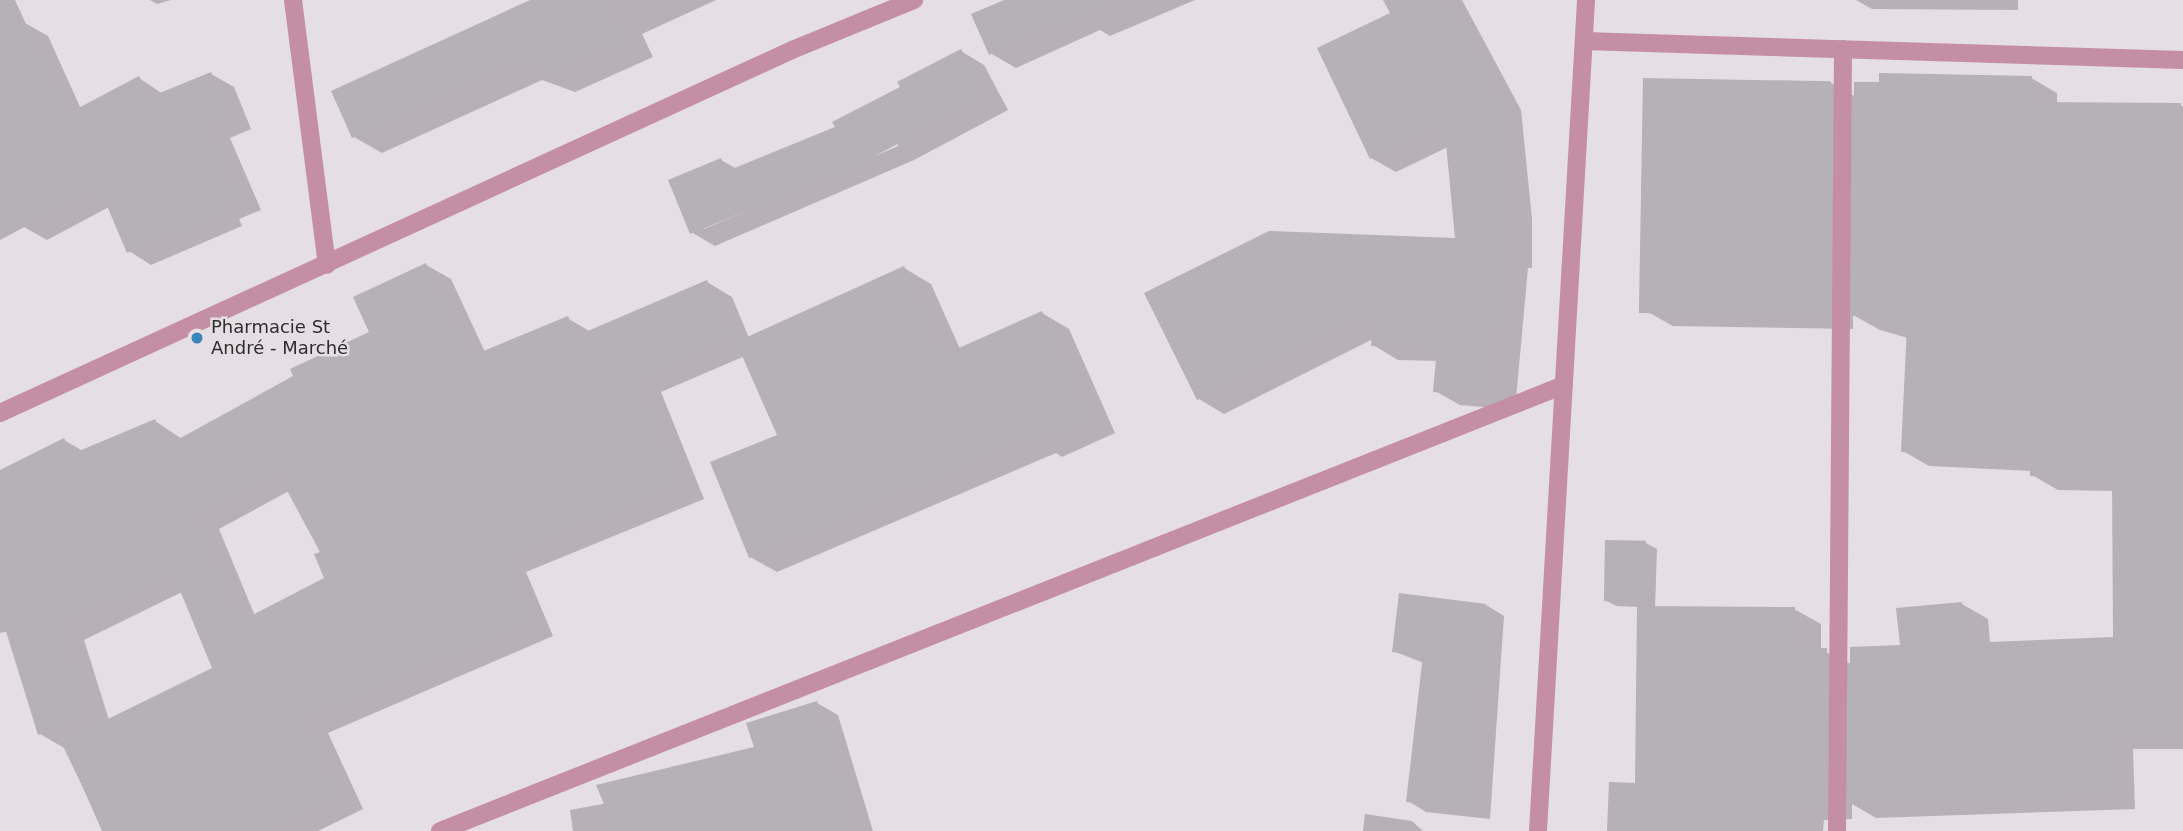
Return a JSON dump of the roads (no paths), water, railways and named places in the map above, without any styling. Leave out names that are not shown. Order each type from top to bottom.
[{"type":"street","points":[[293,0],[327,265]]},
{"type":"street","points":[[0,412],[327,265],[792,50],[914,0]]},
{"type":"street","points":[[1538,831],[1586,0]]},
{"type":"street","points":[[1584,41],[2183,60]]},
{"type":"street","points":[[1837,831],[1843,50]]},
{"type":"street","points":[[440,831],[1564,385]]},
{"type":"place","name":"Pharmacie St André - Marché","points":[[197,338]]}]
